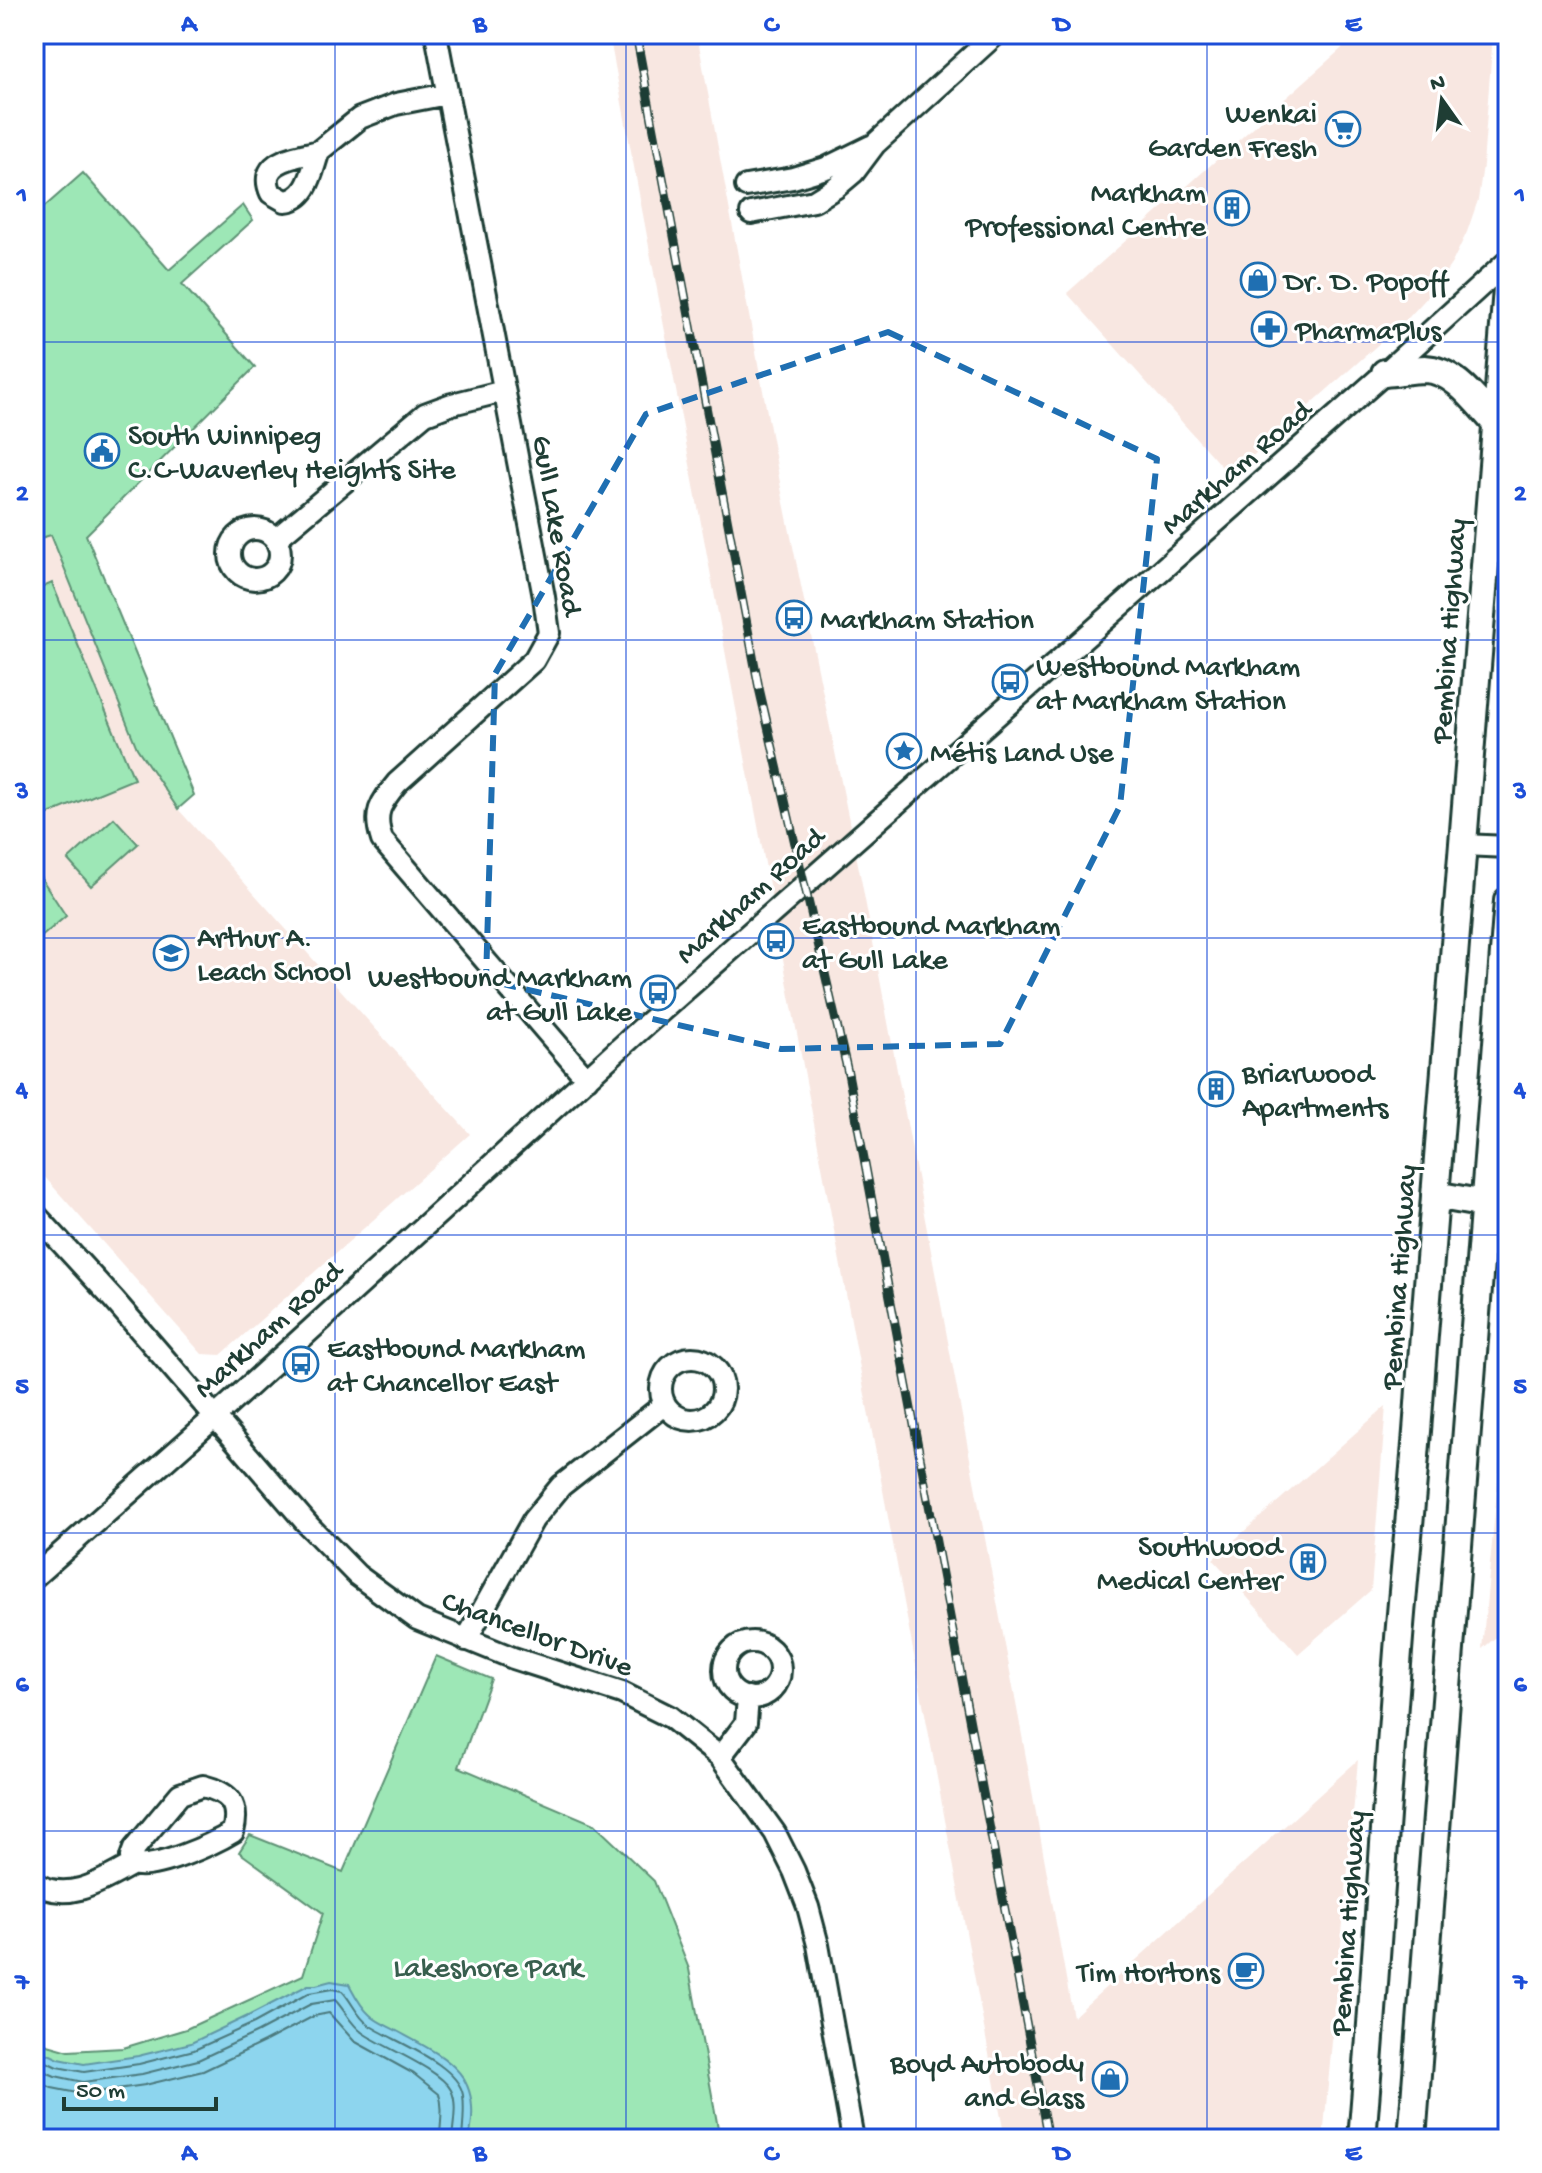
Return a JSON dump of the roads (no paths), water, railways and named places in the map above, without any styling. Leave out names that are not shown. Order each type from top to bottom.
[{"type":"main road","name":"Pembina Highway","points":[[1362,2139],[1508,276]]},
{"type":"main road","points":[[1385,373],[1428,369],[1451,378],[1496,423]]},
{"type":"main road","points":[[1412,2139],[1508,901]]},
{"type":"main road","points":[[1435,1195],[1485,1204]]},
{"type":"street","name":"Gull Lake Road","points":[[436,34],[549,633],[534,660],[397,783],[378,810],[377,825],[382,840],[587,1079]]},
{"type":"street","points":[[751,213],[814,201],[835,188],[854,172],[875,144],[996,34]]},
{"type":"street","points":[[319,151],[360,118],[396,104],[447,94]]},
{"type":"street","points":[[746,186],[793,178],[826,168],[875,144]]},
{"type":"street","name":"Markham Road","points":[[34,1577],[215,1417],[641,1029],[1508,261]]},
{"type":"street","points":[[276,539],[425,414],[504,391]]},
{"type":"street","points":[[1463,845],[1508,847]]},
{"type":"street","name":"Chancellor Drive","points":[[34,1213],[114,1300],[309,1526],[357,1575],[417,1619],[513,1658],[622,1693],[670,1717],[720,1757],[775,1833],[808,1907],[818,1945],[853,2139]]},
{"type":"street","points":[[466,1640],[533,1520],[561,1486],[665,1404]]},
{"type":"street","points":[[720,1757],[746,1723],[748,1697]]},
{"type":"street","points":[[203,1786],[220,1790],[232,1801],[237,1817],[233,1832],[218,1842],[163,1862],[139,1867],[133,1864],[131,1857],[134,1849],[180,1794],[203,1786]]},
{"type":"street","points":[[34,1882],[41,1887],[68,1892],[101,1881],[133,1864]]},
{"type":"water","points":[[331,1981],[349,1984],[366,2012],[431,2050],[457,2070],[471,2098],[469,2139],[34,2139],[34,2047],[59,2059],[84,2064],[138,2056],[191,2043],[308,1985]]},
{"type":"railway","points":[[636,34],[759,688],[848,1073],[1048,2139]]},
{"type":"place","name":"Wenkai Garden Fresh","points":[[1343,129]]},
{"type":"place","name":"Markham Professional Centre","points":[[1232,208]]},
{"type":"place","name":"Dr. D. Popoff","points":[[1258,280]]},
{"type":"place","name":"PharmaPlus","points":[[1269,329]]},
{"type":"place","name":"South Winnipeg C.C-Waverley Heights Site","points":[[102,451]]},
{"type":"place","name":"Markham Station","points":[[794,618]]},
{"type":"place","name":"Westbound Markham at Markham Station","points":[[1010,682]]},
{"type":"place","name":"Métis Land Use","points":[[904,751]]},
{"type":"place","name":"Eastbound Markham at Gull Lake","points":[[776,941]]},
{"type":"place","name":"Arthur A. Leach School","points":[[171,953]]},
{"type":"place","name":"Westbound Markham at Gull Lake","points":[[658,993]]},
{"type":"place","name":"Briarwood Apartments","points":[[1216,1089]]},
{"type":"place","name":"Eastbound Markham at Chancellor East","points":[[301,1364]]},
{"type":"place","name":"Southwood Medical Center","points":[[1308,1562]]},
{"type":"place","name":"Tim Hortons","points":[[1246,1971]]},
{"type":"place","name":"Boyd Autobody and Glass","points":[[1110,2079]]},
{"type":"park label","name":"Lakeshore Park","points":[[488,1966]]}]
